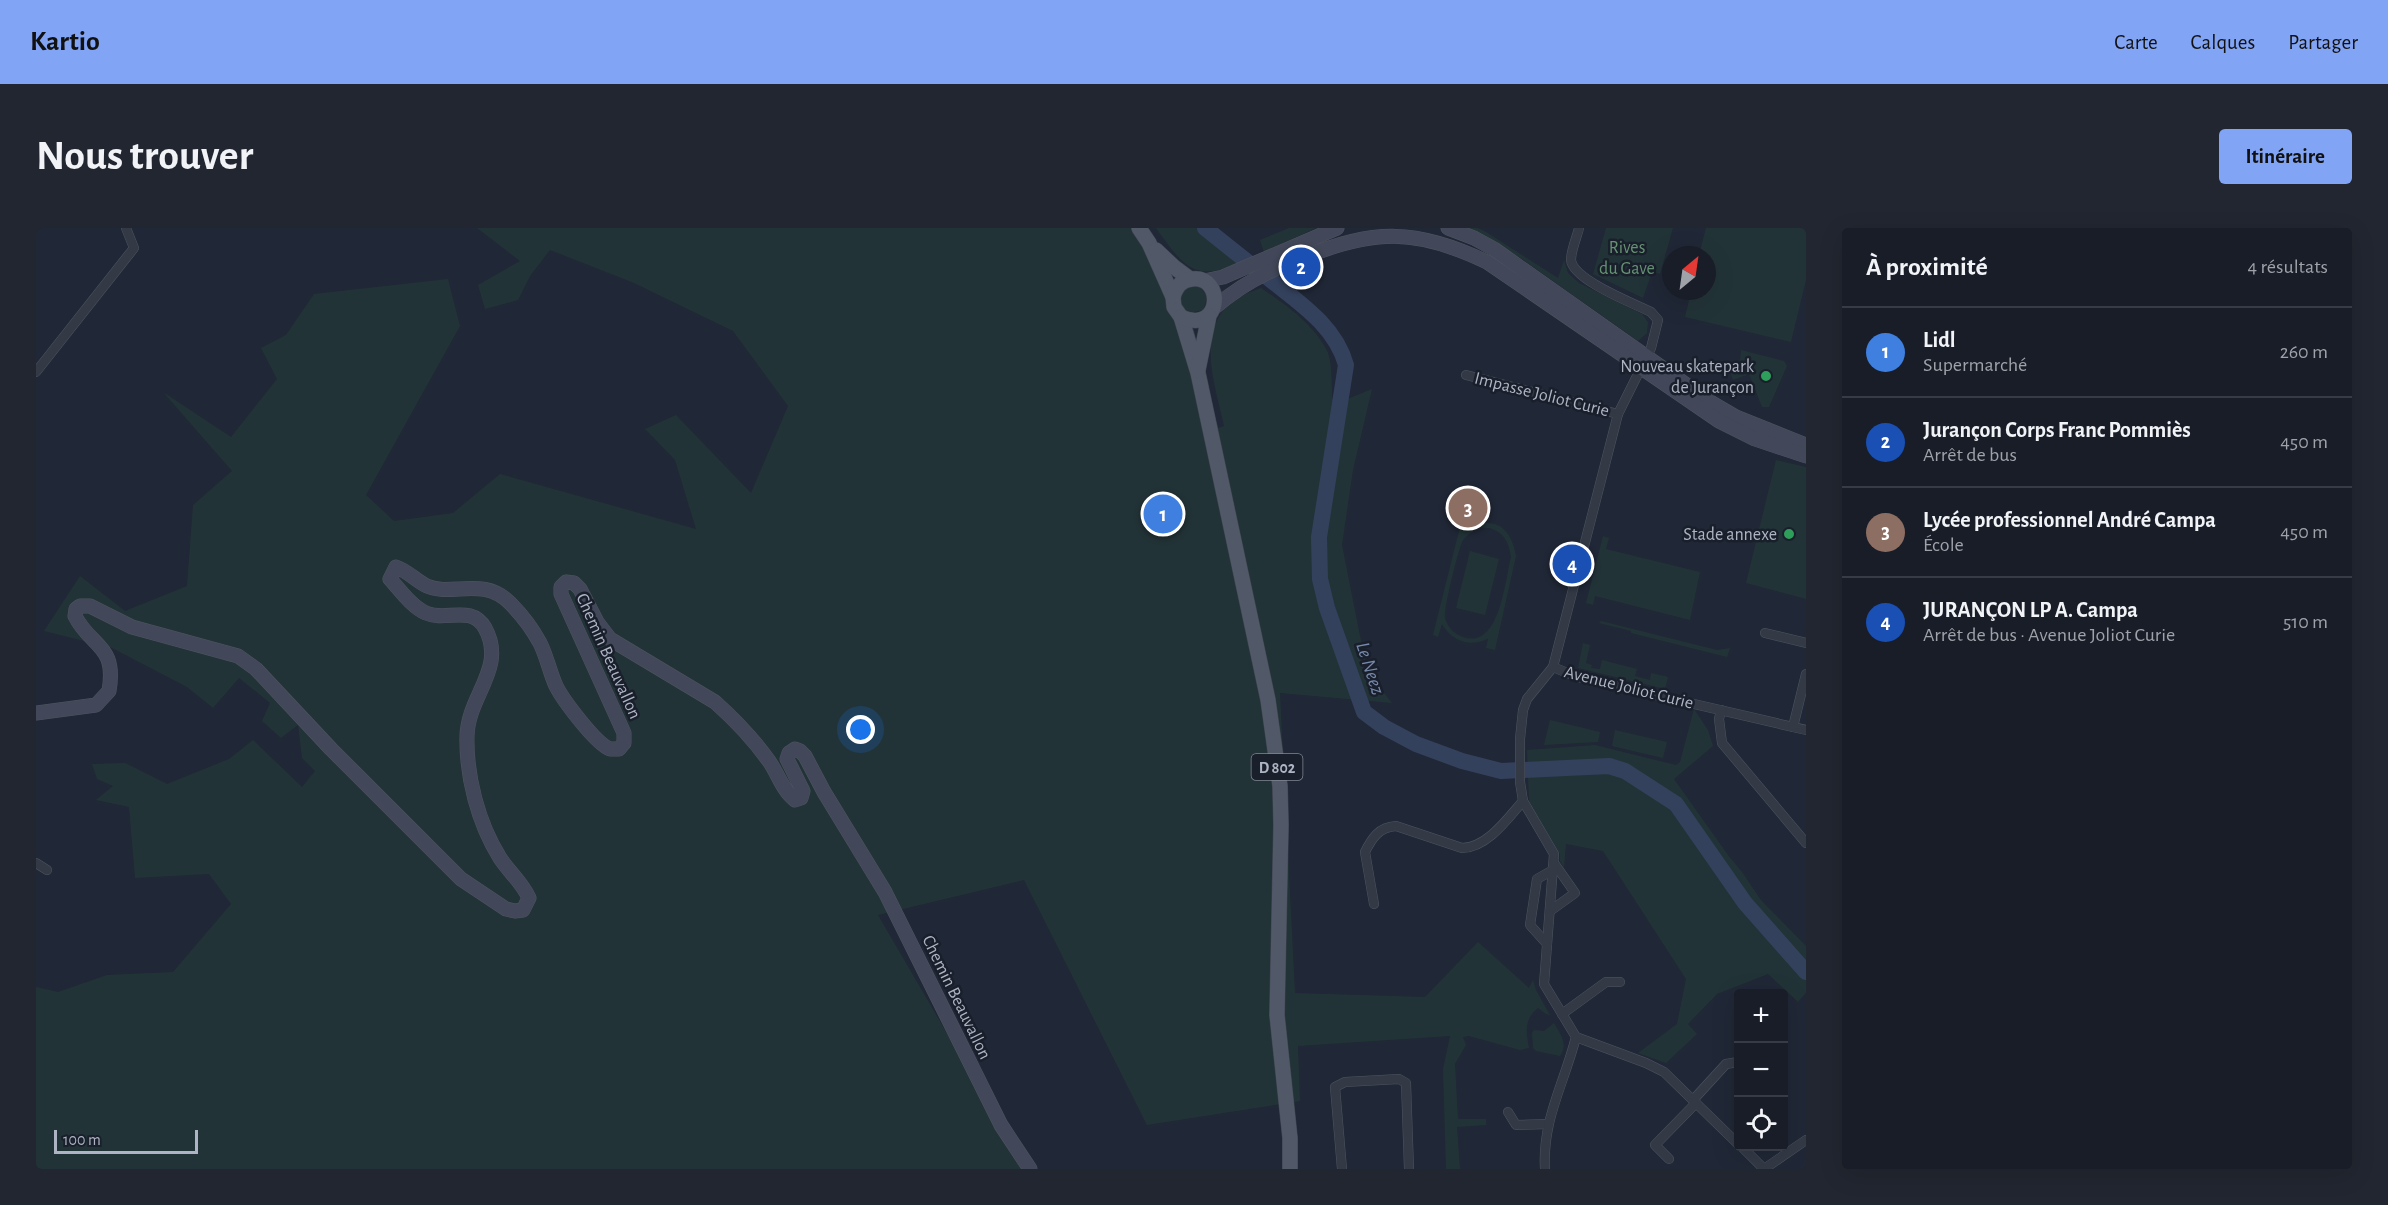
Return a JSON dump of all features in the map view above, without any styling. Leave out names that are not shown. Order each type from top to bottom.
[{"type":"main road","points":[[1139,228],[1149,243],[1173,297],[1176,312],[1190,321],[1200,321],[1211,312],[1215,298],[1212,288],[1174,267],[1149,243]]},
{"type":"main road","points":[[1173,297],[1176,288],[1182,282],[1197,280]]},
{"type":"main road","name":"D 802","points":[[1198,373],[1211,312]]},
{"type":"main road","name":"D 802","points":[[1181,317],[1198,373],[1268,700],[1280,786],[1277,1015],[1290,1138],[1290,1169]]},
{"type":"street","points":[[36,372],[134,248],[126,228]]},
{"type":"street","points":[[1211,312],[1269,264],[1337,228]]},
{"type":"street","points":[[1448,228],[1494,249],[1719,422],[1755,439],[1806,456]]},
{"type":"street","name":"Avenue Joliot Curie","points":[[1579,228],[1571,259],[1575,270],[1584,278],[1651,312],[1658,320],[1644,363],[1618,414],[1553,667],[1577,677],[1806,730]]},
{"type":"street","points":[[1197,280],[1223,277],[1239,270],[1269,264],[1363,237],[1399,235],[1436,240],[1487,262],[1644,363],[1736,417],[1806,445]]},
{"type":"street","name":"Impasse Joliot Curie","points":[[1466,375],[1618,414]]},
{"type":"street","name":"Chemin Beauvallon","points":[[36,713],[96,705],[109,691],[109,660],[104,648],[78,622],[75,616],[76,609],[80,606],[90,606],[132,627],[238,656],[256,669],[331,749],[461,879],[506,909],[523,910],[529,898],[525,889],[500,858],[487,833],[476,805],[470,771],[466,734],[473,708],[493,661],[493,647],[485,628],[478,619],[465,614],[427,613],[416,606],[390,579],[396,567],[427,586],[436,588],[474,587],[496,593],[510,602],[541,645],[556,687],[575,715],[604,745],[610,749],[619,749],[624,743],[624,733],[561,594],[561,587],[566,582],[574,583],[580,589],[597,622],[610,639],[715,702],[730,715],[769,761],[789,796],[795,800],[801,798],[803,791],[787,759],[789,753],[795,749],[805,756],[824,792],[885,892],[1001,1125],[1030,1169]]},
{"type":"street","points":[[1765,633],[1806,643]]},
{"type":"street","points":[[1553,667],[1527,699],[1523,710],[1520,739],[1520,782],[1523,801],[1554,854],[1544,984],[1575,1037],[1664,1072],[1734,1139]]},
{"type":"street","points":[[1792,727],[1806,674]]},
{"type":"street","points":[[1721,710],[1719,719],[1722,742],[1806,843]]},
{"type":"street","points":[[1374,904],[1365,852],[1377,833],[1386,827],[1396,826],[1462,848],[1470,848],[1482,843],[1523,801]]},
{"type":"street","points":[[36,862],[47,870]]},
{"type":"street","points":[[1550,911],[1575,893],[1553,867]]},
{"type":"street","points":[[1547,944],[1530,926],[1537,879],[1553,867]]},
{"type":"street","points":[[1562,1014],[1605,982],[1620,982]]},
{"type":"street","points":[[1545,1169],[1545,1133],[1567,1071],[1575,1037]]},
{"type":"street","points":[[1669,1159],[1655,1145],[1726,1064],[1734,1063]]},
{"type":"street","points":[[1342,1169],[1335,1087],[1345,1082],[1399,1079],[1406,1083],[1409,1169]]},
{"type":"street","points":[[1508,1112],[1516,1125],[1548,1124]]},
{"type":"street","points":[[1746,1151],[1764,1169],[1806,1140]]},
{"type":"green space","points":[[477,228],[1135,228],[1182,291],[1190,286],[1199,286],[1208,297],[1203,310],[1190,313],[1218,428],[1224,426],[1213,378],[1211,345],[1220,315],[1231,302],[1261,288],[1290,308],[1308,325],[1323,343],[1330,359],[1333,405],[1372,389],[1353,470],[1342,545],[1367,671],[1392,703],[1280,693],[1295,993],[1425,997],[1478,942],[1529,988],[1533,980],[1550,1015],[1538,1008],[1530,1016],[1527,1031],[1529,1048],[1520,1050],[1469,1036],[1463,1037],[1466,1045],[1455,1064],[1458,1119],[1486,1119],[1486,1125],[1457,1127],[1460,1169],[1446,1169],[1443,1069],[1450,1036],[1298,1046],[1300,1101],[1147,1125],[1024,880],[878,915],[1026,1169],[36,1169],[36,987],[58,992],[107,975],[173,972],[231,904],[209,874],[135,878],[129,807],[96,800],[113,786],[97,779],[92,764],[125,763],[167,784],[229,759],[253,740],[302,787],[315,771],[302,758],[298,725],[281,738],[262,721],[270,703],[239,678],[213,708],[187,687],[112,648],[44,631],[80,576],[125,611],[187,586],[193,505],[232,471],[163,392],[231,437],[277,379],[261,348],[286,335],[314,294],[448,279],[460,326],[366,495],[394,521],[453,513],[500,474],[696,529],[675,460],[645,429],[676,415],[751,493],[788,406],[733,331],[634,283],[550,250],[530,276],[518,300],[485,309],[478,285],[520,261]]},
{"type":"green space","points":[[1156,228],[1196,228],[1239,262],[1224,269],[1211,271],[1200,271],[1190,267],[1173,251]]},
{"type":"green space","points":[[1289,228],[1316,228],[1264,252],[1260,240]]},
{"type":"green space","points":[[1469,228],[1478,228],[1486,232],[1558,278],[1564,260],[1568,273],[1579,283],[1642,314],[1648,322],[1647,333],[1638,341],[1522,259]]},
{"type":"green space","name":"Rives du Gave","points":[[1606,228],[1673,228],[1668,246],[1662,246],[1660,274],[1652,272],[1643,298],[1593,274]]},
{"type":"green space","points":[[1706,228],[1806,228],[1806,280],[1791,342],[1685,317],[1689,300],[1716,300],[1716,246],[1701,246]]},
{"type":"green space","name":"Nouveau skatepark de Jurançon","points":[[1741,350],[1784,361],[1787,366],[1769,407],[1762,407],[1749,374],[1733,380],[1728,367],[1740,361]]},
{"type":"green space","name":"Stade annexe","points":[[1776,460],[1806,467],[1806,599],[1746,583]]},
{"type":"green space","points":[[1466,503],[1471,504],[1466,529],[1484,523],[1499,526],[1510,537],[1516,556],[1495,650],[1486,648],[1488,639],[1468,643],[1456,639],[1442,624],[1438,637],[1433,635]],"holes":[[[1487,528],[1502,535],[1511,557],[1503,596],[1499,611],[1485,633],[1475,638],[1463,637],[1452,630],[1445,618],[1448,593],[1462,542],[1475,530]]]},
{"type":"green space","points":[[1603,536],[1609,538],[1606,549],[1700,572],[1690,620],[1595,596],[1593,605],[1586,603]]},
{"type":"green space","points":[[1470,551],[1499,559],[1485,615],[1456,608]]},
{"type":"green space","points":[[1601,621],[1717,650],[1730,648],[1727,657],[1631,633],[1631,631],[1599,623]]},
{"type":"green space","points":[[1583,643],[1590,645],[1586,663],[1592,665],[1591,668],[1600,669],[1602,660],[1637,669],[1635,676],[1650,680],[1651,673],[1668,677],[1665,689],[1578,668]]},
{"type":"green space","points":[[1694,709],[1708,730],[1713,746],[1674,779],[1761,900],[1806,946],[1806,993],[1798,1002],[1788,993],[1788,989],[1784,989],[1768,974],[1717,994],[1688,1024],[1697,1034],[1666,1063],[1638,1053],[1677,1024],[1686,979],[1603,851],[1566,844],[1564,868],[1560,861],[1560,854],[1529,802],[1527,750],[1595,745],[1676,765],[1680,762]]},
{"type":"green space","points":[[1550,720],[1600,732],[1598,742],[1544,745]]},
{"type":"green space","points":[[1615,730],[1667,742],[1663,758],[1612,746]]},
{"type":"green space","points":[[1554,1023],[1564,1043],[1560,1056],[1536,1051],[1533,1048],[1532,1033],[1534,1030],[1544,1031]]},
{"type":"waterway","name":"Le Neez","points":[[1205,228],[1314,315],[1333,338],[1346,365],[1319,537],[1320,579],[1327,608],[1364,712],[1384,727],[1416,744],[1462,761],[1501,771],[1609,766],[1625,771],[1676,804],[1745,903],[1806,972]]},
{"type":"place","name":"Jurançon Corps Franc Pommiès","points":[[1301,267]]},
{"type":"place","name":"Nouveau skatepark de Jurançon","points":[[1766,376]]},
{"type":"place","name":"Lycée professionnel André Campa","points":[[1468,508]]},
{"type":"place","name":"Lidl","points":[[1163,514]]},
{"type":"place","name":"Stade annexe","points":[[1789,534]]},
{"type":"place","name":"JURANÇON LP A. Campa","points":[[1572,564]]}]
